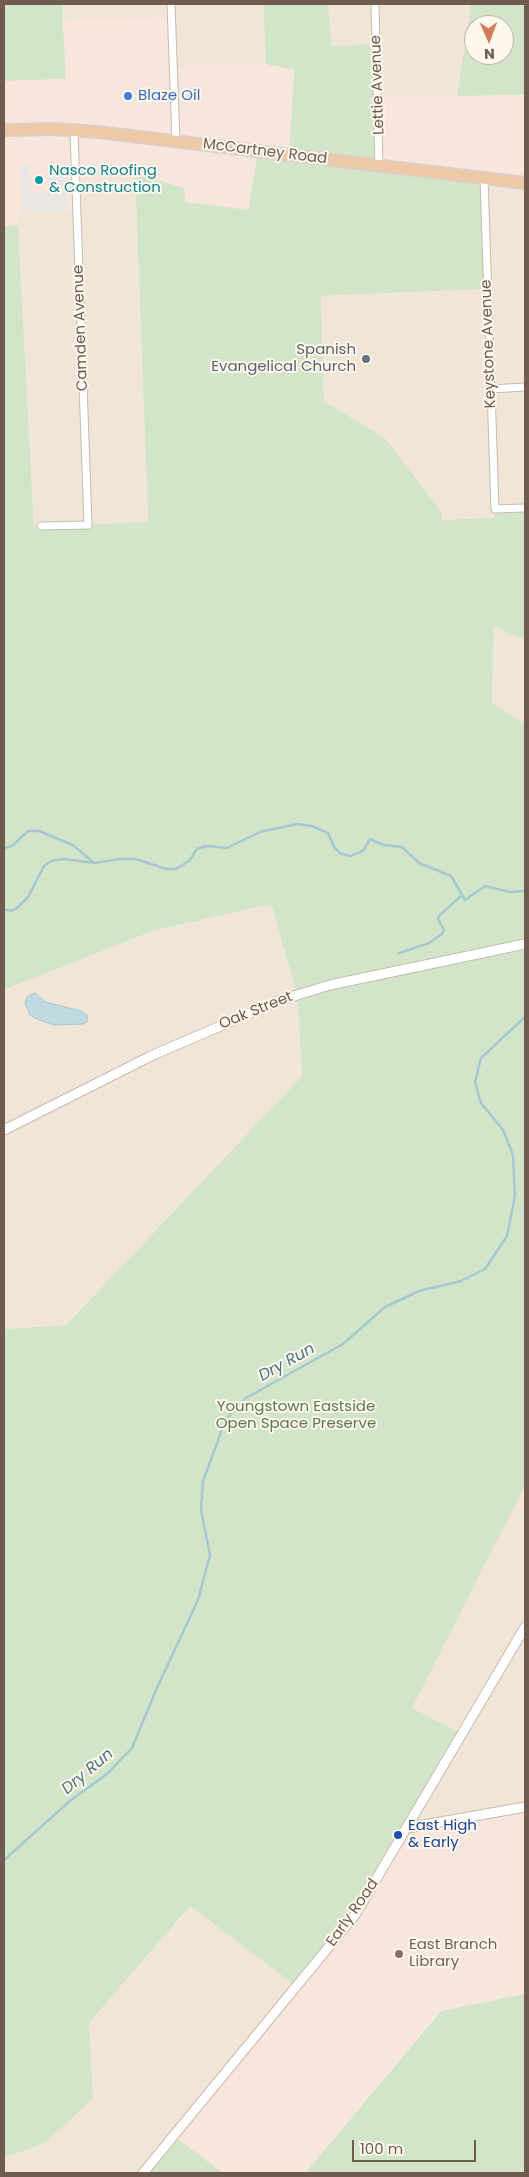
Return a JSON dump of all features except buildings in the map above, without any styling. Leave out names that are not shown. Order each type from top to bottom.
[{"type":"highway","name":"McCartney Road","points":[[4,130],[74,131],[525,183]]},
{"type":"street","points":[[171,4],[176,142]]},
{"type":"street","name":"Lettie Avenue","points":[[375,4],[379,166]]},
{"type":"street","name":"Camden Avenue","points":[[41,526],[88,525],[74,131]]},
{"type":"street","name":"Keystone Avenue","points":[[484,178],[495,509],[525,508]]},
{"type":"street","points":[[491,389],[525,387]]},
{"type":"street","name":"Oak Street","points":[[4,1130],[153,1055],[281,1000],[330,985],[525,944]]},
{"type":"street","name":"Early Road","points":[[143,2173],[347,1926],[525,1627]]},
{"type":"street","points":[[407,1828],[525,1807]]},
{"type":"shaded area","points":[[62,4],[263,4],[266,64],[173,67],[171,18],[63,21]]},
{"type":"shaded area","points":[[328,4],[471,4],[469,15],[464,15],[464,50],[457,96],[378,97],[332,46]]},
{"type":"shaded area","points":[[171,17],[174,67],[273,64],[294,70],[289,155],[258,151],[248,211],[184,202],[135,173],[76,173],[77,210],[18,213],[18,225],[4,226],[4,81],[66,79],[63,21]]},
{"type":"shaded area","points":[[525,95],[525,183],[379,166],[378,97]]},
{"type":"shaded area","points":[[20,165],[30,165],[31,193],[48,192],[47,167],[66,167],[68,210],[22,212]]},
{"type":"shaded area","points":[[76,173],[135,173],[148,522],[34,527],[17,213],[77,210]]},
{"type":"shaded area","points":[[484,178],[525,183],[525,725],[492,702],[494,614],[441,521],[385,438],[324,401],[321,296],[487,289]]},
{"type":"shaded area","points":[[271,904],[297,994],[302,1076],[66,1325],[4,1329],[4,990],[153,931]]},
{"type":"shaded area","points":[[525,1486],[525,1807],[407,1828],[411,1709]]},
{"type":"shaded area","points":[[525,1807],[525,1994],[440,2011],[305,2173],[223,2173],[174,2136],[347,1926],[407,1828]]},
{"type":"shaded area","points":[[190,1906],[297,1987],[143,2173],[4,2173],[4,2158],[45,2143],[92,2100],[89,2023]]},
{"type":"green space","points":[[4,4],[62,4],[66,79],[4,81]]},
{"type":"green space","name":"Youngstown Eastside Open Space Preserve","points":[[263,4],[328,4],[332,46],[376,44],[380,166],[484,178],[487,289],[321,296],[324,401],[385,438],[441,512],[442,520],[495,518],[495,509],[525,508],[525,640],[494,626],[492,702],[525,725],[525,1486],[412,1708],[462,1734],[367,1896],[297,1987],[190,1906],[89,2023],[93,2099],[45,2143],[4,2158],[4,1329],[66,1325],[302,1076],[297,994],[271,904],[153,931],[4,990],[4,226],[18,225],[34,526],[148,522],[135,173],[184,188],[185,202],[248,210],[258,151],[289,155],[294,70],[266,64]]},
{"type":"green space","points":[[471,4],[525,4],[525,95],[457,96],[464,50],[464,65],[514,65],[514,15],[469,15]]},
{"type":"green space","points":[[525,1994],[525,2173],[305,2173],[441,2011]]},
{"type":"green space","points":[[174,2136],[223,2173],[143,2173]]},
{"type":"water","points":[[35,993],[45,1002],[81,1011],[87,1015],[88,1021],[83,1024],[54,1025],[37,1019],[30,1015],[25,1003],[27,997]]},
{"type":"waterway","points":[[4,909],[11,911],[28,897],[44,866],[51,861],[64,859],[94,863],[120,859],[136,859],[166,869],[176,869],[189,861],[197,849],[206,846],[227,848],[260,832],[297,824],[312,826],[328,833],[334,847],[340,853],[350,856],[363,851],[370,839],[383,845],[402,847],[419,863],[451,876],[465,900],[485,886],[510,892],[525,891]]},
{"type":"waterway","points":[[4,848],[12,846],[28,831],[39,831],[73,845],[94,863]]},
{"type":"waterway","points":[[399,953],[429,943],[442,934],[444,930],[438,919],[439,916],[461,896]]},
{"type":"waterway","name":"Dry Run","points":[[4,1860],[71,1800],[107,1774],[132,1748],[156,1690],[198,1600],[210,1555],[201,1510],[203,1481],[226,1419],[246,1398],[343,1344],[385,1307],[419,1291],[461,1281],[485,1269],[507,1236],[515,1196],[513,1155],[503,1130],[481,1103],[475,1082],[481,1058],[525,1017]]},
{"type":"place","name":"Blaze Oil","points":[[128,96]]},
{"type":"place","name":"Nasco Roofing & Construction","points":[[39,180]]},
{"type":"place","name":"Spanish Evangelical Church","points":[[366,359]]},
{"type":"place","name":"East High & Early","points":[[398,1835]]},
{"type":"place","name":"East Branch Library","points":[[399,1954]]}]
